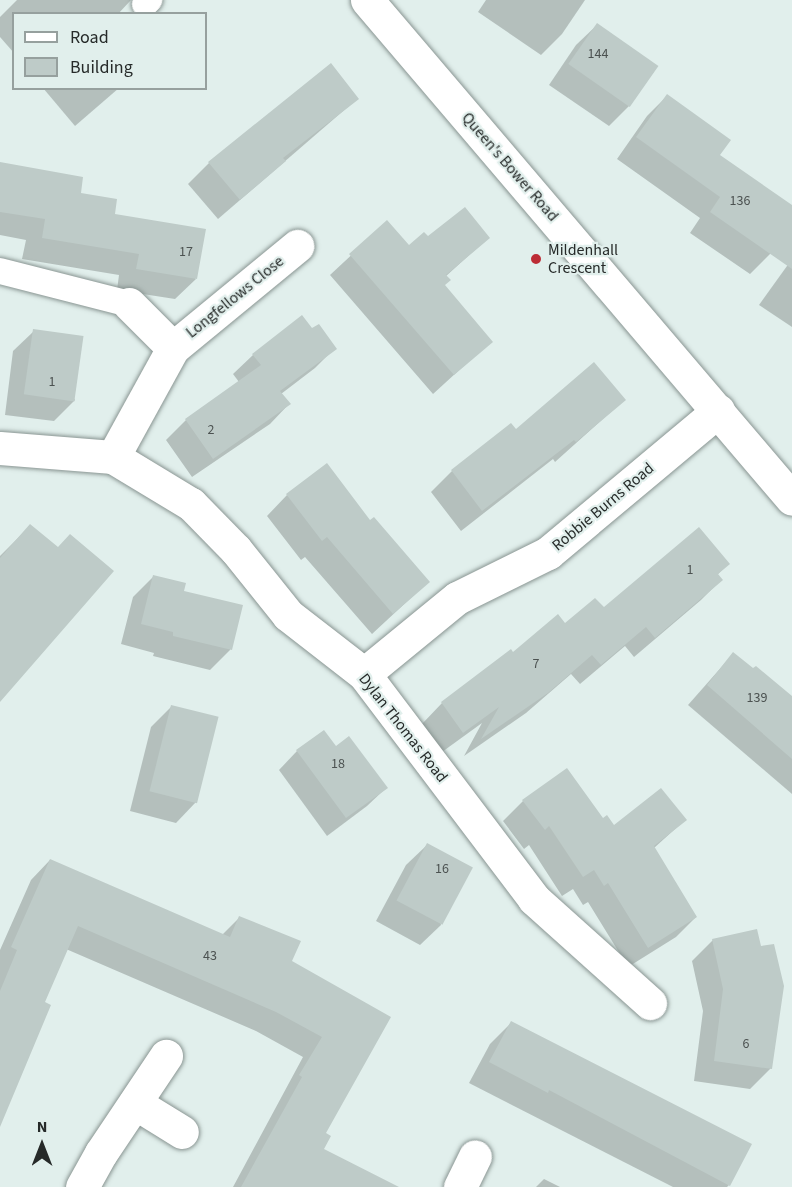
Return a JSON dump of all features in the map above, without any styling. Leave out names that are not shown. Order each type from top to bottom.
[{"type":"street","name":"Queen's Bower Road","points":[[367,0],[792,499]]},
{"type":"street","name":"Longfellows Close","points":[[113,457],[173,348],[297,246]]},
{"type":"street","name":"Longfellows Close","points":[[129,304],[173,348]]},
{"type":"street","name":"Robbie Burns Road","points":[[364,674],[457,598],[548,553],[718,411]]},
{"type":"street","name":"Dylan Thomas Road","points":[[0,448],[113,457],[191,504],[236,550],[288,615],[364,674],[534,899],[650,1003]]},
{"type":"street","points":[[82,1187],[166,1056]]},
{"type":"street","points":[[135,1103],[182,1132]]},
{"type":"street","points":[[460,1187],[475,1156]]},
{"type":"lane","points":[[0,271],[129,304]]},
{"type":"building","points":[[597,23],[658,66],[630,107],[568,64]]},
{"type":"building","points":[[331,63],[359,99],[283,158],[286,161],[240,200],[208,162]]},
{"type":"building","points":[[667,94],[731,140],[720,155],[792,205],[792,269],[710,212],[720,197],[636,137]]},
{"type":"building","points":[[0,162],[83,177],[81,193],[117,199],[115,214],[206,229],[197,279],[136,269],[139,254],[42,238],[45,219],[0,212]]},
{"type":"building","points":[[465,207],[490,238],[446,275],[451,280],[445,285],[493,342],[454,375],[349,254],[387,220],[409,245],[424,232],[428,236]]},
{"type":"building","points":[[302,315],[312,328],[319,324],[337,349],[280,391],[291,404],[213,459],[185,419],[261,365],[252,354]]},
{"type":"building","points":[[33,329],[84,336],[74,401],[24,394]]},
{"type":"building","points":[[594,362],[626,400],[576,442],[574,440],[482,511],[451,470],[511,423],[516,429]]},
{"type":"building","points":[[327,463],[370,520],[374,517],[430,582],[393,614],[327,537],[322,541],[286,494]]},
{"type":"building","points":[[30,524],[58,547],[70,534],[114,571],[0,702],[0,558]]},
{"type":"building","points":[[699,527],[730,564],[718,574],[723,580],[655,638],[646,627],[601,665],[592,655],[548,693],[481,739],[499,707],[463,733],[441,702],[511,649],[513,652],[558,614],[565,623],[595,598],[604,607]]},
{"type":"building","points":[[153,575],[186,583],[184,591],[243,605],[232,650],[173,636],[173,632],[141,624]]},
{"type":"building","points":[[733,652],[753,668],[756,666],[792,696],[792,759],[707,685]]},
{"type":"building","points":[[171,705],[219,717],[197,803],[149,791]]},
{"type":"building","points":[[324,730],[336,746],[349,736],[388,788],[346,818],[296,750]]},
{"type":"building","points":[[567,768],[603,818],[607,815],[614,825],[661,788],[687,820],[654,846],[697,917],[648,948],[608,883],[604,886],[594,870],[583,877],[549,826],[545,830],[522,800]]},
{"type":"building","points":[[427,843],[473,867],[442,925],[396,900]]},
{"type":"building","points":[[50,859],[230,937],[239,916],[301,941],[292,961],[391,1017],[326,1133],[331,1136],[324,1149],[399,1187],[241,1187],[302,1077],[299,1075],[322,1037],[276,1012],[78,926],[45,1002],[51,1005],[0,1127],[0,991],[17,950],[11,947]]},
{"type":"building","points":[[757,929],[761,946],[774,944],[784,986],[772,1069],[714,1061],[723,989],[712,939]]},
{"type":"building","points":[[511,1021],[752,1144],[730,1186],[549,1090],[548,1093],[489,1062]]},
{"type":"place","name":"Mildenhall Crescent","points":[[536,259]]}]
